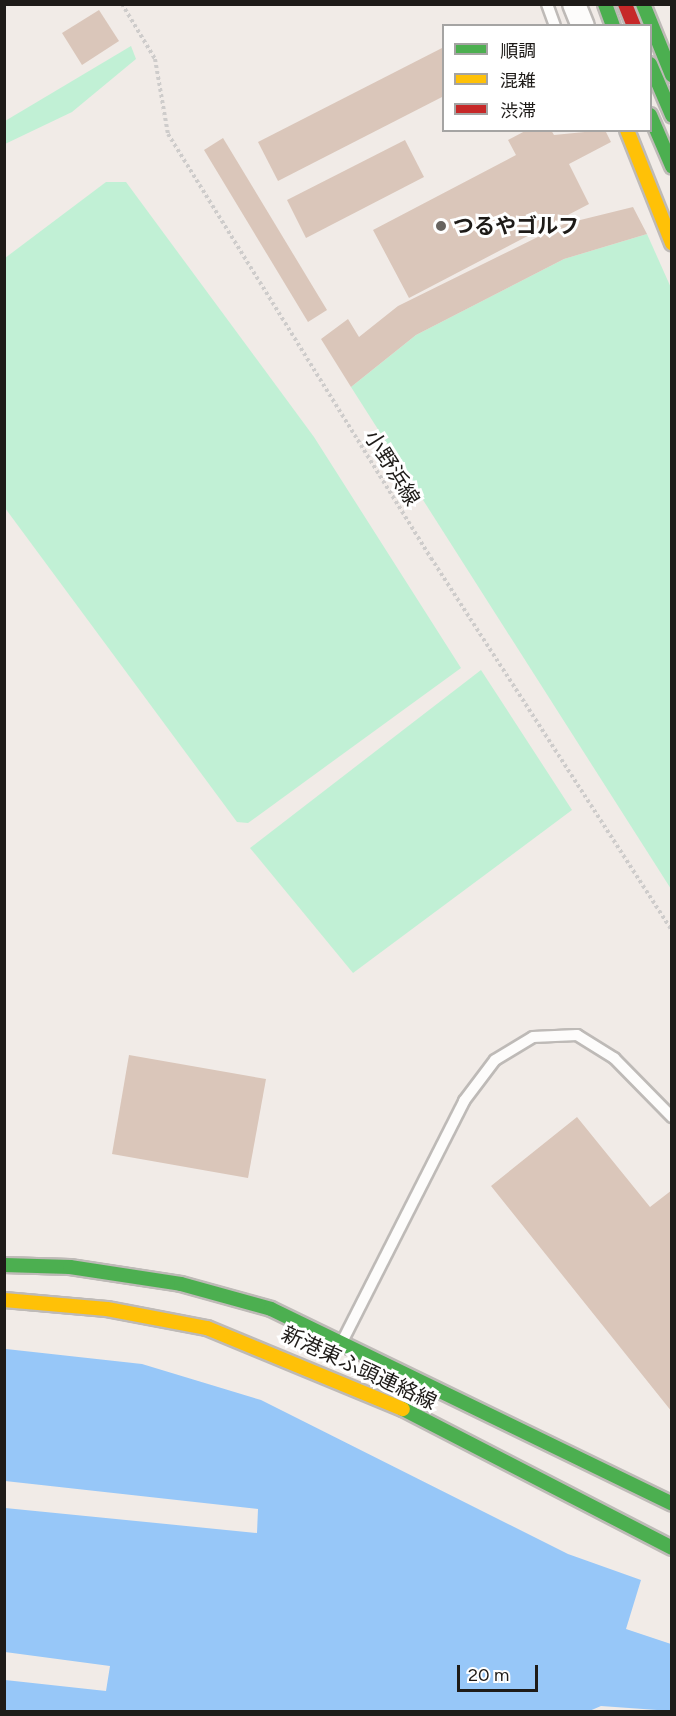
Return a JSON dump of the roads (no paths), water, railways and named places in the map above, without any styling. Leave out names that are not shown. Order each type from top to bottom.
[{"type":"main road","points":[[605,4],[613,24]]},
{"type":"main road","points":[[626,4],[633,24]]},
{"type":"main road","points":[[643,4],[651,24]]},
{"type":"main road","points":[[652,26],[672,75]]},
{"type":"main road","points":[[652,66],[672,115]]},
{"type":"main road","points":[[652,117],[672,166]]},
{"type":"main road","points":[[628,132],[672,243]]},
{"type":"main road","name":"新港東ふ頭連絡線","points":[[4,1265],[70,1267],[181,1284],[271,1309],[343,1340],[672,1504]]},
{"type":"main road","name":"新港東ふ頭連絡線","points":[[4,1300],[107,1309],[207,1328],[278,1353],[369,1392],[672,1548]]},
{"type":"street","points":[[574,4],[582,24]]},
{"type":"lane","points":[[547,4],[554,24]]},
{"type":"lane","points":[[343,1340],[464,1101],[495,1060],[533,1037],[577,1035],[614,1058],[672,1117]]},
{"type":"water","points":[[6,1349],[142,1364],[261,1400],[568,1554],[641,1580],[626,1629],[671,1644],[671,1711],[601,1706],[587,1712],[5,1711],[5,1680],[106,1691],[110,1666],[5,1652],[5,1508],[257,1533],[258,1509],[5,1481]]},
{"type":"place","name":"つるやゴルフ","points":[[441,226]]}]
